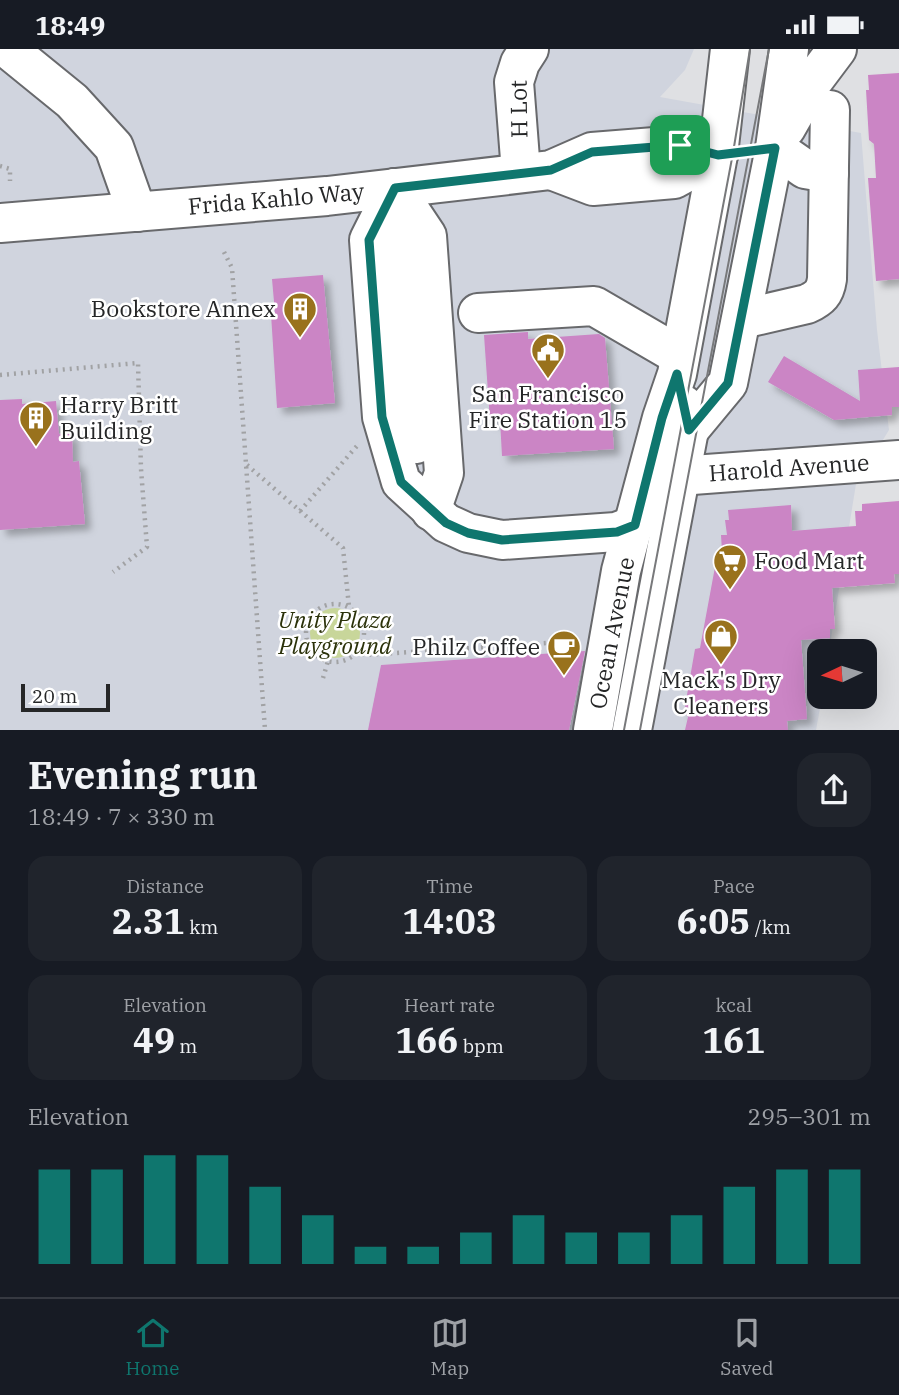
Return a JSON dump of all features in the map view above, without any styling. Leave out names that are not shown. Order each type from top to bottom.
[{"type":"main road","points":[[8,49],[72,101],[114,147],[137,212]]},
{"type":"main road","name":"H Lot","points":[[529,49],[520,63],[514,82],[536,171]]},
{"type":"main road","name":"Ocean Avenue","points":[[689,430],[728,383],[742,319],[745,152],[730,49]]},
{"type":"main road","name":"Ocean Avenue","points":[[593,730],[621,571],[662,418],[745,152],[789,49]]},
{"type":"main road","points":[[829,173],[745,152],[813,81],[837,49]]},
{"type":"main road","points":[[742,319],[807,305],[817,300],[825,291],[830,110]]},
{"type":"main road","name":"Frida Kahlo Way","points":[[0,223],[327,196],[536,171],[593,186],[674,179],[745,152]]},
{"type":"main road","points":[[431,511],[444,473],[427,236],[395,188],[369,240],[382,417],[401,482],[431,511],[446,523],[468,533],[502,540],[617,532],[635,525]]},
{"type":"main road","points":[[478,313],[594,306],[679,365]]},
{"type":"main road","name":"Ocean Avenue","points":[[632,730],[689,430],[679,365]]},
{"type":"main road","name":"Harold Avenue","points":[[679,476],[899,460]]},
{"type":"path","points":[[0,166],[10,169],[10,181]]},
{"type":"path","points":[[224,252],[232,268],[265,730]]},
{"type":"path","points":[[0,375],[138,363],[141,469],[147,547],[113,572]]},
{"type":"path","points":[[300,511],[361,440]]},
{"type":"path","points":[[246,464],[342,548],[349,607]]},
{"type":"path","points":[[333,603],[349,607],[359,617],[364,632],[361,647],[350,658],[336,662],[321,659],[310,649],[305,634],[309,619],[319,608],[333,603]]},
{"type":"path","points":[[356,652],[365,655],[588,640]]},
{"type":"path","points":[[323,678],[328,661]]},
{"type":"shaded area","points":[[0,49],[694,49],[685,70],[660,97],[861,133],[877,330],[889,430],[856,484],[831,639],[807,639],[807,709],[820,709],[816,730],[0,730]]},
{"type":"green space","name":"Unity Plaza Playground","points":[[335,608],[352,616],[360,633],[352,650],[335,658],[318,650],[310,633],[318,616]]},
{"type":"building","points":[[899,73],[899,279],[876,281],[868,178],[876,178],[874,144],[869,140],[866,90],[869,90],[868,75]]},
{"type":"building","name":"Bookstore Annex","points":[[323,275],[335,403],[277,408],[271,314],[275,313],[272,279]]},
{"type":"building","name":"San Francisco Fire Station 15","points":[[528,332],[528,339],[599,334],[605,338],[614,449],[502,456],[500,420],[490,421],[484,335]]},
{"type":"building","points":[[784,356],[860,401],[858,370],[899,367],[899,407],[892,407],[892,415],[834,420],[768,382]]},
{"type":"building","name":"Harry Britt Building","points":[[22,399],[22,404],[56,401],[59,434],[72,433],[73,462],[79,461],[85,524],[0,530],[0,400]]},
{"type":"building","points":[[899,501],[899,574],[894,574],[895,583],[832,588],[835,629],[830,629],[830,638],[801,640],[807,719],[787,721],[788,730],[685,730],[688,717],[684,712],[695,649],[700,648],[715,567],[720,566],[721,535],[727,535],[725,520],[729,520],[728,510],[791,505],[792,531],[856,526],[855,511],[862,511],[862,504]]},
{"type":"building","points":[[585,651],[569,730],[368,730],[381,665]]},
{"type":"tram line","points":[[624,730],[733,153],[750,49]]},
{"type":"tram line","points":[[640,730],[769,49]]},
{"type":"place","name":"Bookstore Annex","points":[[300,339]]},
{"type":"place","name":"San Francisco Fire Station 15","points":[[548,380]]},
{"type":"place","name":"Harry Britt Building","points":[[36,448]]},
{"type":"place","name":"Food Mart","points":[[730,591]]},
{"type":"place","name":"Mack's Dry Cleaners","points":[[721,666]]},
{"type":"place","name":"Philz Coffee","points":[[564,677]]},
{"type":"route","points":[[680,145],[718,155],[775,148],[728,383],[689,430],[677,374],[662,418],[635,525],[617,532],[502,540],[468,533],[446,523],[401,482],[382,417],[369,240],[395,188],[551,170],[592,152],[680,145]]}]
